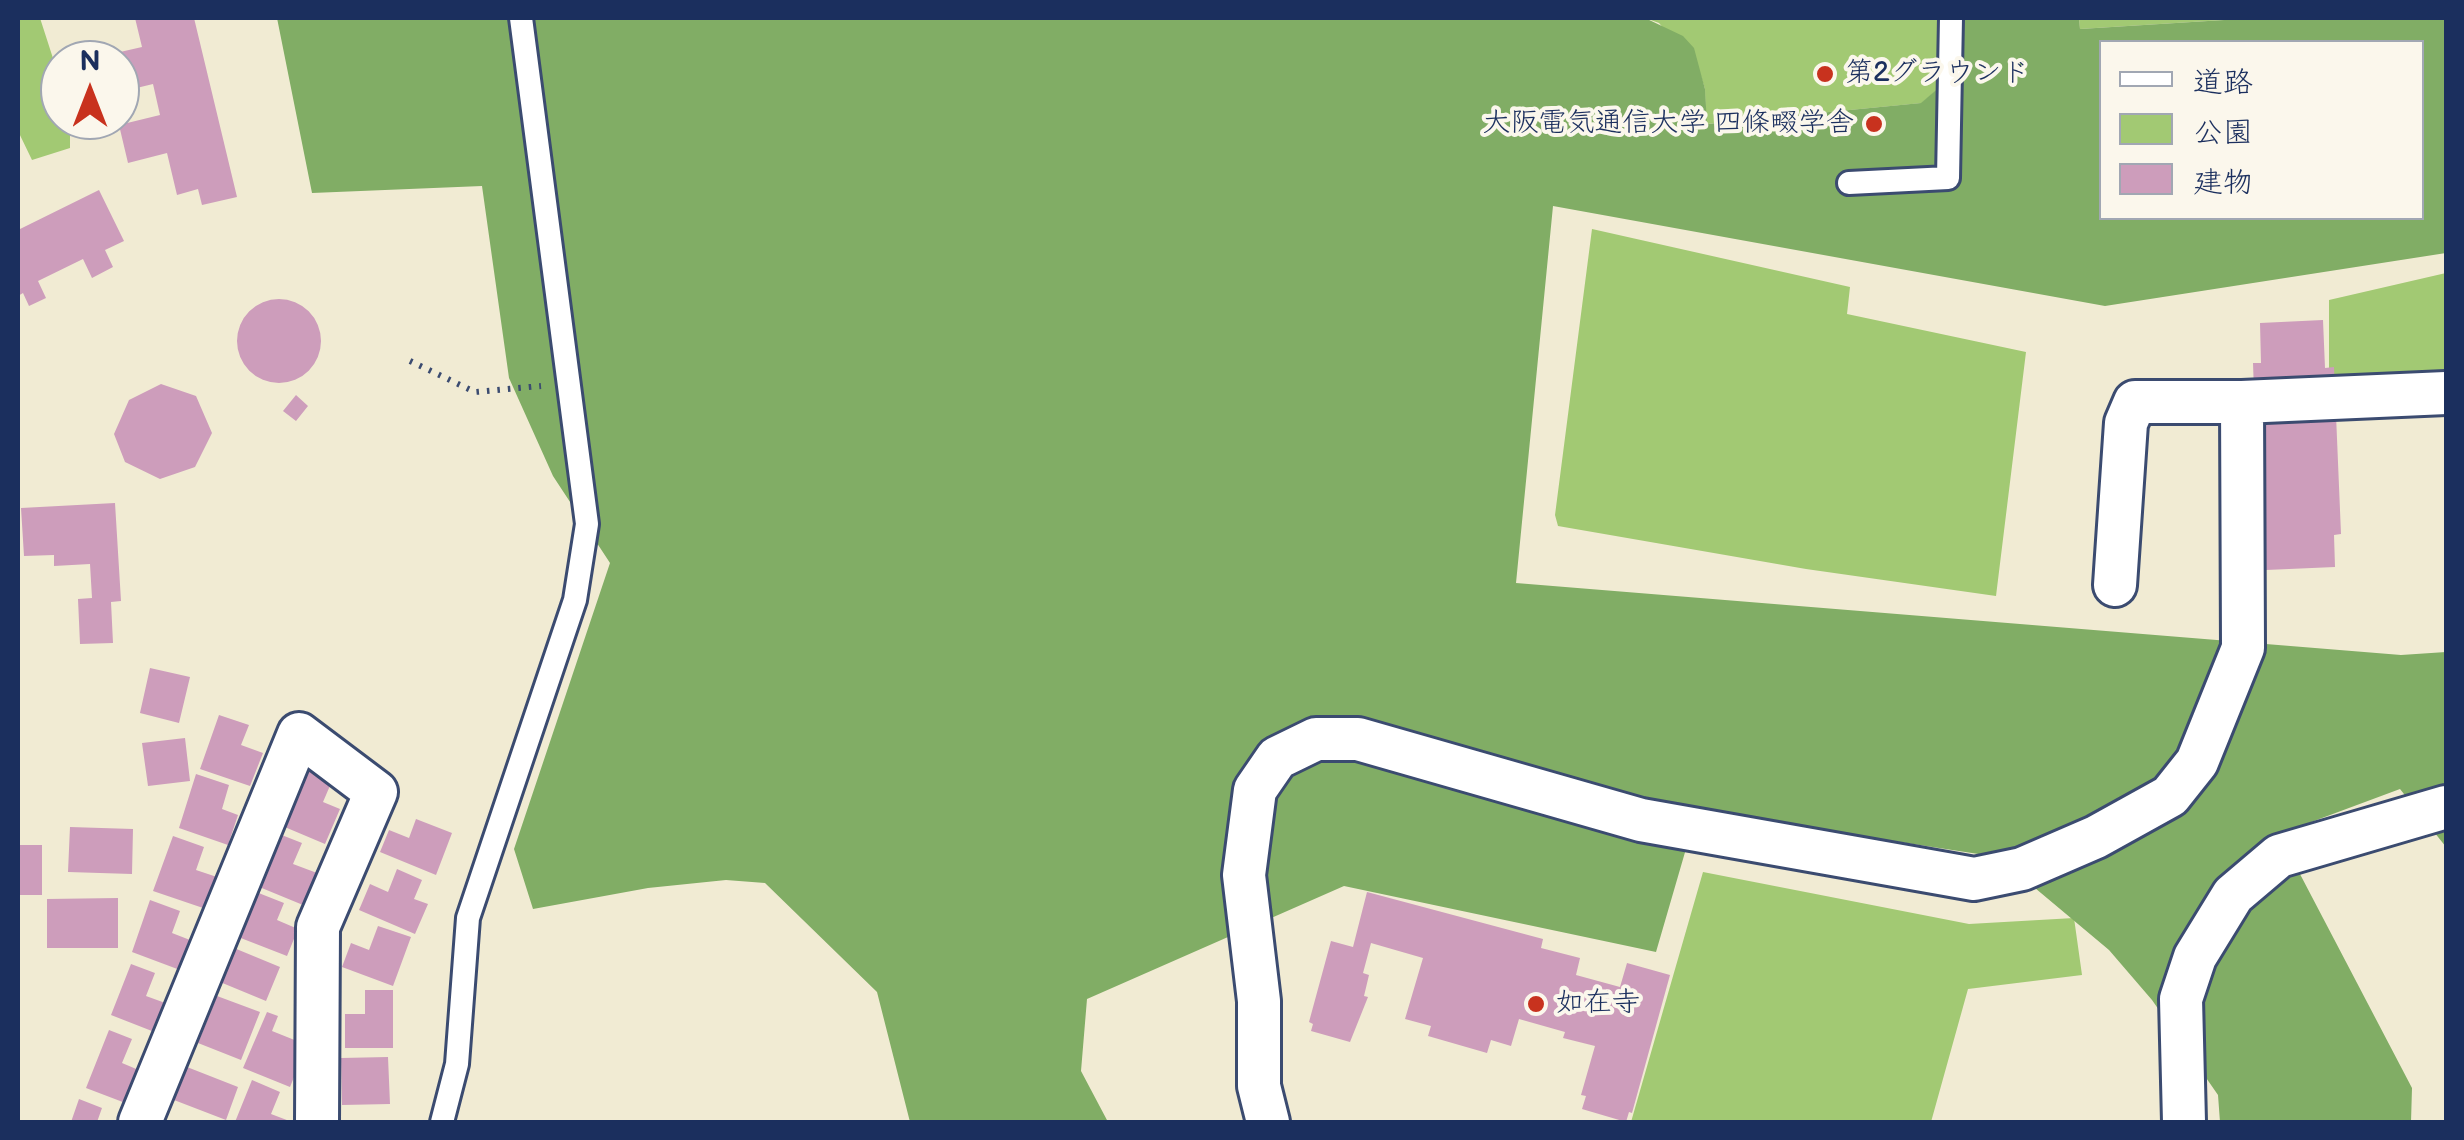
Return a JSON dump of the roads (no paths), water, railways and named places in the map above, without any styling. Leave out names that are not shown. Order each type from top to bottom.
[{"type":"street","points":[[2114,585],[2126,423],[2134,402],[2242,402],[2446,393]]},
{"type":"street","points":[[1268,1122],[1259,1086],[1259,1001],[1244,875],[1256,790],[1276,758],[1316,740],[1358,740],[1640,820],[1974,878],[2022,869],[2096,838],[2170,796],[2196,762],[2244,648],[2242,402]]},
{"type":"street","points":[[144,1121],[299,734],[376,792],[318,927],[318,1122]]},
{"type":"street","points":[[2184,1122],[2182,1000],[2195,957],[2233,895],[2278,856],[2446,806]]},
{"type":"lane","points":[[442,1122],[457,1064],[468,918],[575,600],[587,524],[520,18]]},
{"type":"lane","points":[[1849,183],[1948,178],[1951,18]]},
{"type":"place","name":"第2グラウンド","points":[[1825,74]]},
{"type":"place","name":"大阪電気通信大学 四條畷学舎","points":[[1874,124]]},
{"type":"place","name":"如在寺","points":[[1536,1004]]}]
